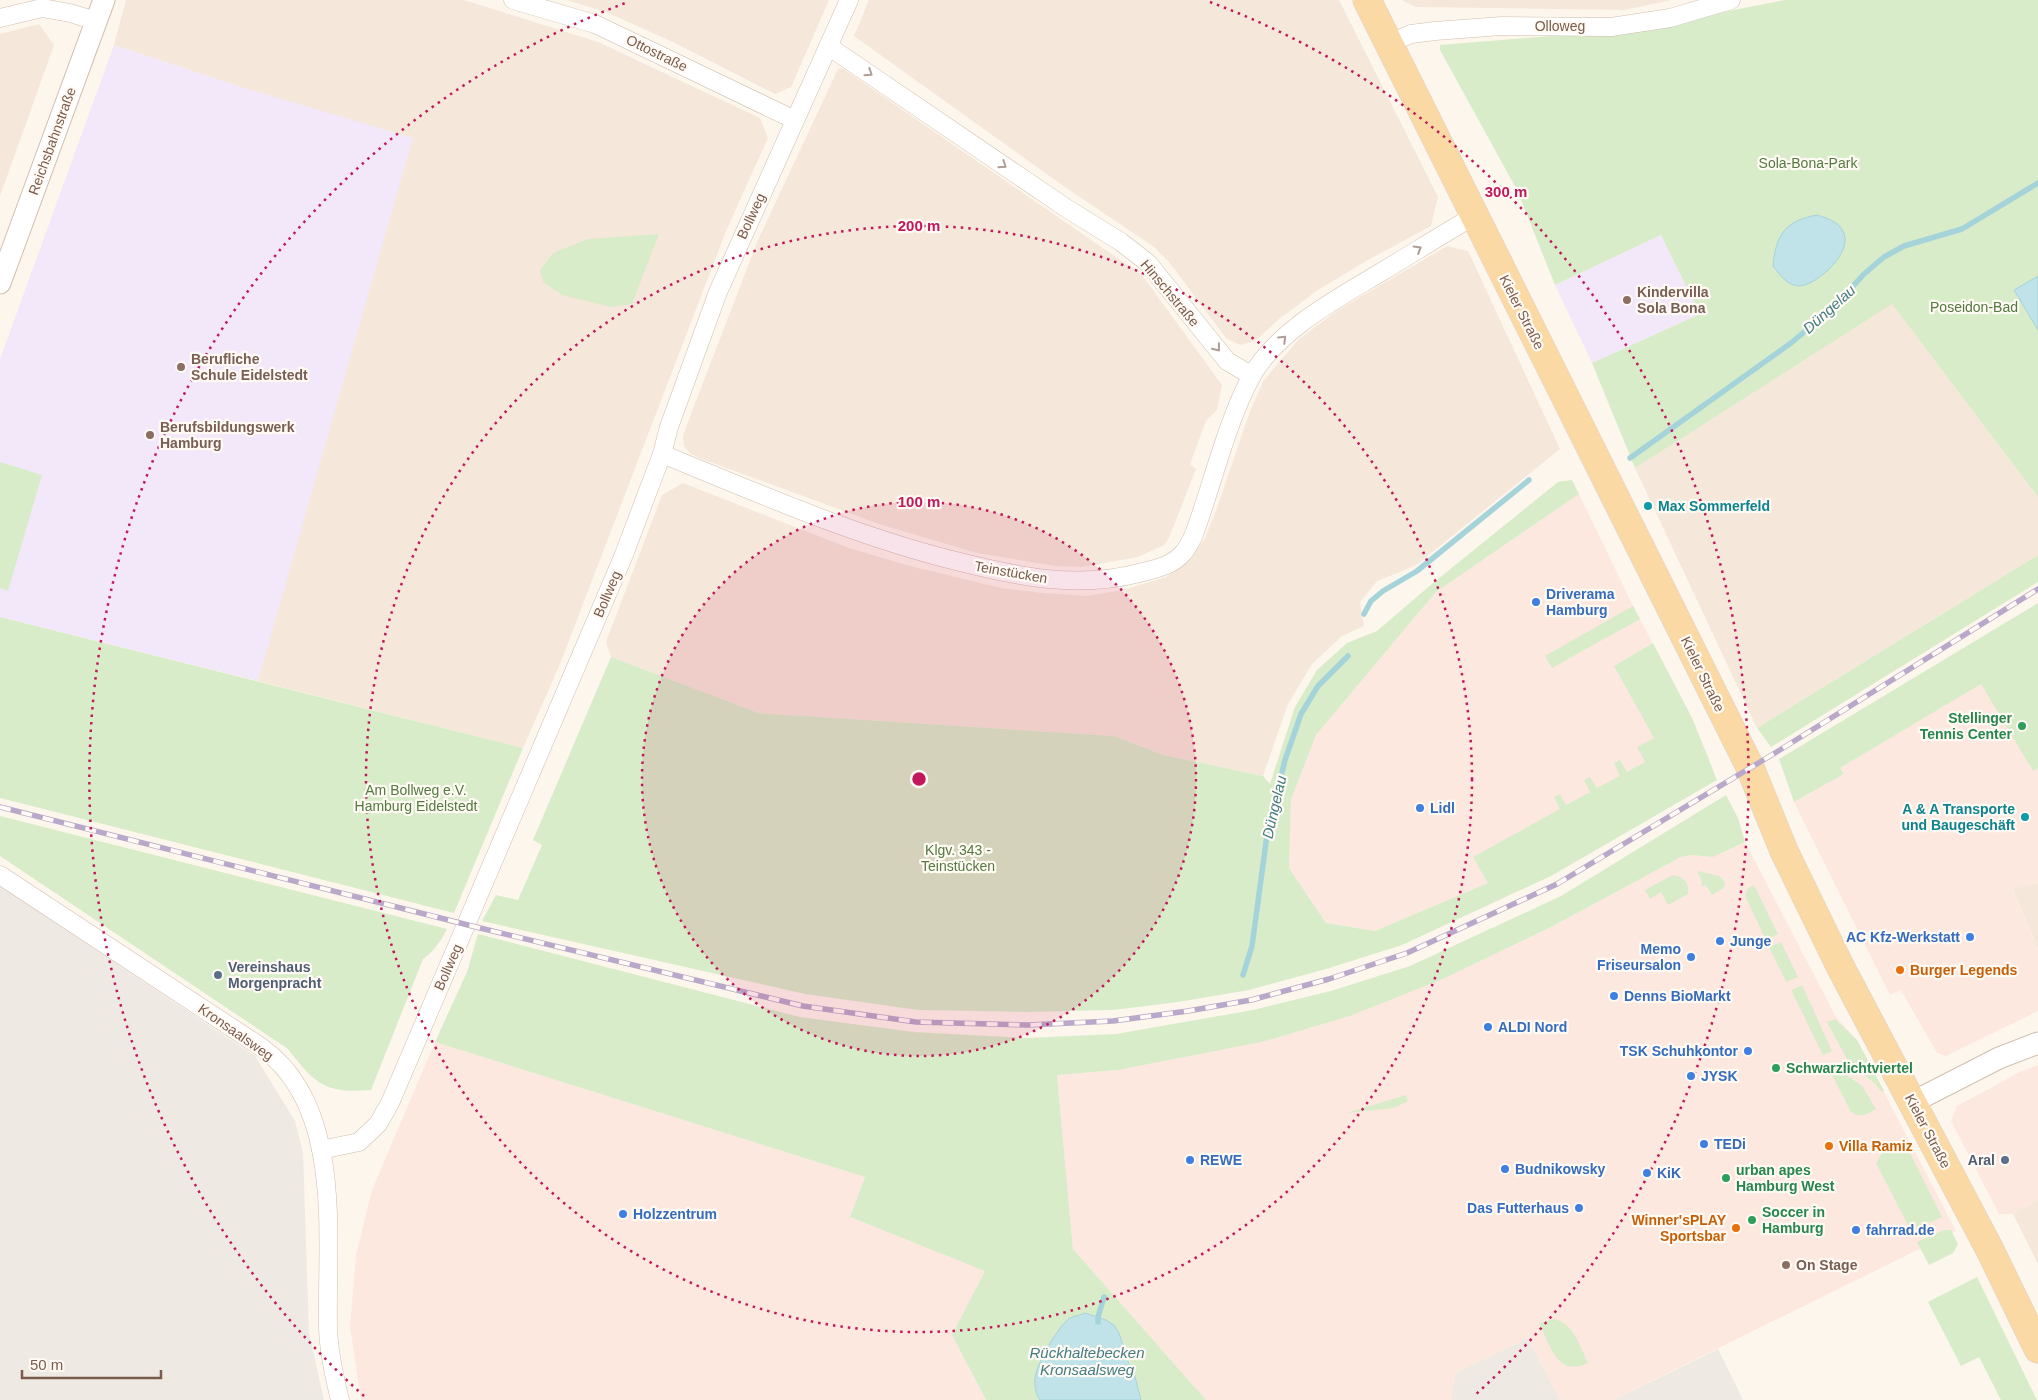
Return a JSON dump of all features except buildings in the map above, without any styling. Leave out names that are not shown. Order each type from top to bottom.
[{"type":"main road","name":"Kieler Straße","points":[[1367,0],[1749,765],[1760,788],[1784,851],[1840,966],[1990,1250],[2038,1349]]},
{"type":"street","name":"Reichsbahnstraße","points":[[0,283],[104,0]]},
{"type":"street","name":"Ottostraße","points":[[513,0],[595,24],[795,120]]},
{"type":"street","name":"Bollweg","points":[[321,1150],[359,1142],[378,1124],[390,1103],[623,557],[662,454],[669,427],[718,292],[849,0]]},
{"type":"street","name":"Olloweg","points":[[1388,44],[1411,34],[1435,31],[1501,26],[1610,27],[1670,18],[1731,0]]},
{"type":"street","points":[[0,18],[42,8],[70,13],[96,22]]},
{"type":"street","name":"Hinschstraße","points":[[828,46],[1066,208],[1121,242],[1148,263],[1226,361],[1252,376]]},
{"type":"street","points":[[1252,376],[1268,354],[1287,334],[1332,302],[1474,216]]},
{"type":"street","name":"Teinstücken","points":[[662,454],[838,526],[908,549],[1000,572],[1086,582],[1129,576],[1164,567],[1184,553],[1193,537],[1236,412],[1252,376]]},
{"type":"street","name":"Kronsaalsweg","points":[[0,875],[270,1054],[294,1081],[305,1098],[317,1130],[321,1150],[330,1220],[328,1330],[332,1367],[340,1400]]},
{"type":"street","points":[[1913,1102],[2013,1051],[2038,1043]]},
{"type":"shaded area","points":[[126,0],[464,0],[598,42],[760,118],[768,138],[726,231],[560,664],[523,748],[258,681],[325,442],[241,87],[114,45]]},
{"type":"shaded area","points":[[566,0],[829,0],[791,87],[775,94],[675,43],[606,12]]},
{"type":"shaded area","points":[[869,0],[1339,0],[1438,197],[1431,226],[1366,261],[1318,290],[1279,319],[1255,341],[1240,345],[1226,338],[1169,262],[1154,247],[1062,185],[854,36]]},
{"type":"shaded area","points":[[1402,0],[1672,0],[1624,10],[1416,7]]},
{"type":"shaded area","points":[[39,24],[54,45],[0,196],[0,34]]},
{"type":"shaded area","points":[[114,45],[241,87],[413,138],[258,681],[0,617],[0,359]]},
{"type":"shaded area","points":[[842,68],[1142,275],[1222,385],[1217,410],[1206,421],[1190,464],[1196,469],[1169,538],[1164,545],[1138,557],[1082,567],[1055,566],[977,553],[882,525],[699,458],[690,453],[684,446],[683,437],[686,427],[758,240],[838,69]]},
{"type":"shaded area","name":"Kindervilla Sola Bona","points":[[1661,235],[1700,314],[1592,363],[1555,285]]},
{"type":"shaded area","points":[[1447,246],[1468,251],[1560,449],[1415,566],[1377,581],[1360,602],[1364,626],[1342,636],[1312,664],[1288,704],[1263,776],[1164,755],[1114,736],[759,713],[611,657],[606,642],[662,495],[683,483],[846,547],[906,565],[1001,588],[1087,596],[1123,590],[1166,577],[1191,559],[1205,538],[1250,411],[1264,380],[1299,339],[1338,310]]},
{"type":"shaded area","points":[[1881,289],[2038,497],[2038,555],[1757,728],[1635,468]]},
{"type":"shaded area","points":[[1579,494],[1633,606],[1692,718],[1709,759],[1488,883],[1375,931],[1326,923],[1289,868],[1291,800],[1316,735],[1436,592]]},
{"type":"shaded area","points":[[2038,649],[2038,883],[2012,889],[2038,949],[2038,1011],[1946,1056],[1937,1053],[1901,990],[1890,995],[1794,802],[1844,774],[1840,768]]},
{"type":"shaded area","points":[[1745,842],[1836,1017],[1857,1040],[1956,1231],[1613,1400],[1560,1400],[1528,1338],[1455,1373],[1451,1400],[1206,1400],[1073,1249],[1057,1075],[1118,1070],[1262,1042],[1350,1016],[1443,979],[1551,927],[1681,857],[1690,855],[1713,857]]},
{"type":"shaded area","points":[[2038,883],[2038,949],[2012,888]]},
{"type":"shaded area","points":[[0,886],[255,1056],[295,1121],[303,1153],[309,1333],[324,1400],[0,1400]]},
{"type":"shaded area","points":[[435,1042],[865,1177],[850,1217],[986,1271],[952,1335],[986,1400],[361,1400],[350,1326],[356,1255],[372,1190]]},
{"type":"shaded area","name":"Aral","points":[[2038,1065],[2038,1200],[2013,1214],[1999,1214],[1951,1121],[1957,1106],[2020,1072]]},
{"type":"shaded area","points":[[2038,1200],[2038,1264],[2013,1214]]},
{"type":"shaded area","points":[[1528,1338],[1560,1400],[1451,1400],[1455,1373]]},
{"type":"shaded area","points":[[1718,1349],[1743,1400],[1613,1400],[1663,1376]]},
{"type":"green space","name":"Sola-Bona-Park","points":[[1785,0],[2038,0],[2038,497],[1892,304],[1635,468],[1592,363],[1700,314],[1661,235],[1555,285],[1517,190],[1440,50],[1440,45],[1636,29]]},
{"type":"green space","points":[[659,234],[632,304],[611,307],[562,295],[543,282],[540,270],[553,253],[588,239]]},
{"type":"green space","points":[[0,462],[42,475],[8,591],[0,588]]},
{"type":"green space","name":"Klgv. 343 - Teinstücken","points":[[1572,480],[1579,494],[1436,592],[1316,735],[1291,800],[1289,868],[1326,923],[1375,931],[1488,883],[1473,857],[1560,809],[1554,797],[1560,794],[1566,805],[1590,792],[1584,780],[1590,777],[1597,788],[1620,776],[1614,763],[1620,760],[1627,772],[1645,762],[1637,747],[1654,738],[1614,666],[1653,643],[1692,718],[1717,780],[1551,876],[1402,945],[1326,969],[1249,990],[1178,1002],[1113,1010],[1027,1012],[918,1010],[805,994],[482,921],[496,895],[518,900],[542,845],[533,840],[611,657],[759,713],[1114,736],[1164,755],[1263,776],[1270,784],[1295,707],[1317,670],[1347,643],[1377,631],[1558,482]]},
{"type":"green space","points":[[2038,555],[2038,582],[1771,747],[1757,728]]},
{"type":"green space","points":[[2038,603],[2038,768],[2033,771],[1981,684],[1840,768],[1844,774],[1794,802],[1779,759]]},
{"type":"green space","points":[[1633,606],[1640,619],[1552,668],[1545,656]]},
{"type":"green space","name":"Am Bollweg e.V. Hamburg Eidelstedt","points":[[0,617],[523,748],[454,913],[0,798]]},
{"type":"green space","points":[[1726,795],[1738,818],[1745,842],[1713,857],[1690,855],[1681,857],[1551,927],[1443,979],[1350,1016],[1262,1042],[1118,1070],[1057,1075],[1073,1249],[1206,1400],[1141,1400],[1134,1373],[1119,1333],[1114,1325],[1070,1318],[1050,1345],[1039,1368],[1037,1391],[1040,1400],[986,1400],[952,1335],[985,1271],[850,1217],[865,1177],[435,1042],[467,972],[478,934],[800,1017],[914,1032],[1026,1038],[1116,1034],[1253,1010],[1331,991],[1410,966],[1561,896]]},
{"type":"green space","points":[[0,816],[447,929],[431,953],[423,959],[371,1090],[342,1090],[322,1084],[306,1071],[288,1049],[0,856]]},
{"type":"green space","points":[[1698,871],[1719,876],[1725,882],[1724,888],[1712,895],[1706,885],[1702,887]]},
{"type":"green space","points":[[1673,875],[1685,881],[1688,887],[1688,894],[1668,905],[1661,892],[1650,899],[1645,890]]},
{"type":"green space","points":[[1754,885],[1778,934],[1766,940],[1745,896],[1748,888]]},
{"type":"green space","points":[[1781,942],[1798,977],[1786,982],[1769,947]]},
{"type":"green space","points":[[1802,985],[1832,1051],[1823,1055],[1791,990]]},
{"type":"green space","points":[[1835,1019],[1857,1040],[1884,1091],[1882,1092],[1848,1061],[1827,1022]]},
{"type":"green space","points":[[1835,1067],[1862,1086],[1876,1109],[1867,1114],[1860,1115],[1851,1112],[1829,1069]]},
{"type":"green space","points":[[1406,1095],[1408,1101],[1394,1108],[1346,1113]]},
{"type":"green space","points":[[1896,1141],[1902,1141],[1906,1145],[1942,1217],[1911,1231],[1876,1163],[1886,1147]]},
{"type":"green space","points":[[1944,1230],[1951,1230],[1958,1244],[1953,1253],[1929,1265],[1917,1242]]},
{"type":"green space","points":[[1977,1277],[2037,1400],[2001,1400],[1979,1357],[1961,1366],[1928,1302]]},
{"type":"green space","points":[[1554,1319],[1561,1321],[1571,1330],[1588,1363],[1569,1366],[1562,1363],[1556,1357],[1539,1323]]},
{"type":"water","points":[[1817,215],[1832,220],[1841,228],[1845,239],[1844,248],[1833,265],[1825,273],[1808,284],[1795,286],[1784,279],[1773,266],[1777,245],[1780,237],[1790,225]]},
{"type":"water","points":[[2038,276],[2038,330],[2014,290]]},
{"type":"water","name":"Rückhaltebecken Kronsaalsweg","points":[[1085,1313],[1106,1320],[1114,1325],[1119,1333],[1134,1373],[1141,1400],[1040,1400],[1036,1392],[1035,1381],[1044,1355],[1065,1322],[1070,1318]]},
{"type":"waterway","name":"Düngelau","points":[[1630,458],[1791,343],[1834,307],[1864,274],[1884,257],[1904,246],[1962,229],[2038,183]]},
{"type":"waterway","name":"Düngelau","points":[[1364,614],[1371,601],[1383,591],[1417,571],[1529,480]]},
{"type":"waterway","name":"Düngelau","points":[[1243,975],[1252,946],[1267,835],[1285,760],[1301,714],[1318,686],[1348,656]]},
{"type":"waterway","name":"Düngelau","points":[[1098,1322],[1104,1297]]},
{"type":"railway","points":[[0,807],[480,928],[803,1006],[916,1022],[1028,1025],[1113,1021],[1251,1000],[1329,979],[1407,953],[1557,884],[1775,753],[2038,589]]},
{"type":"place","name":"Kindervilla Sola Bona","points":[[1627,300]]},
{"type":"place","name":"Berufliche Schule Eidelstedt","points":[[181,367]]},
{"type":"place","name":"Berufsbildungswerk Hamburg","points":[[150,435]]},
{"type":"place","name":"Max Sommerfeld","points":[[1648,506]]},
{"type":"place","name":"Driverama Hamburg","points":[[1536,602]]},
{"type":"place","name":"Stellinger Tennis Center","points":[[2022,726]]},
{"type":"place","name":"Lidl","points":[[1420,808]]},
{"type":"place","name":"A & A Transporte und Baugeschäft","points":[[2025,817]]},
{"type":"place","name":"AC Kfz-Werkstatt","points":[[1970,937]]},
{"type":"place","name":"Junge","points":[[1720,941]]},
{"type":"place","name":"Memo Friseursalon","points":[[1691,957]]},
{"type":"place","name":"Burger Legends","points":[[1900,970]]},
{"type":"place","name":"Vereinshaus Morgenpracht","points":[[218,975]]},
{"type":"place","name":"Denns BioMarkt","points":[[1614,996]]},
{"type":"place","name":"ALDI Nord","points":[[1488,1027]]},
{"type":"place","name":"TSK Schuhkontor","points":[[1748,1051]]},
{"type":"place","name":"Schwarzlichtviertel","points":[[1776,1068]]},
{"type":"place","name":"JYSK","points":[[1691,1076]]},
{"type":"place","name":"TEDi","points":[[1704,1144]]},
{"type":"place","name":"Villa Ramiz","points":[[1829,1146]]},
{"type":"place","name":"REWE","points":[[1190,1160]]},
{"type":"place","name":"Aral","points":[[2005,1160]]},
{"type":"place","name":"Budnikowsky","points":[[1505,1169]]},
{"type":"place","name":"KiK","points":[[1647,1173]]},
{"type":"place","name":"urban apes Hamburg West","points":[[1726,1178]]},
{"type":"place","name":"Das Futterhaus","points":[[1579,1208]]},
{"type":"place","name":"Holzzentrum","points":[[623,1214]]},
{"type":"place","name":"Soccer in Hamburg","points":[[1752,1220]]},
{"type":"place","name":"Winner'sPLAY Sportsbar","points":[[1736,1228]]},
{"type":"place","name":"fahrrad.de","points":[[1856,1230]]},
{"type":"place","name":"On Stage","points":[[1786,1265]]},
{"type":"park label","name":"Poseidon-Bad","points":[[1974,307]]}]
